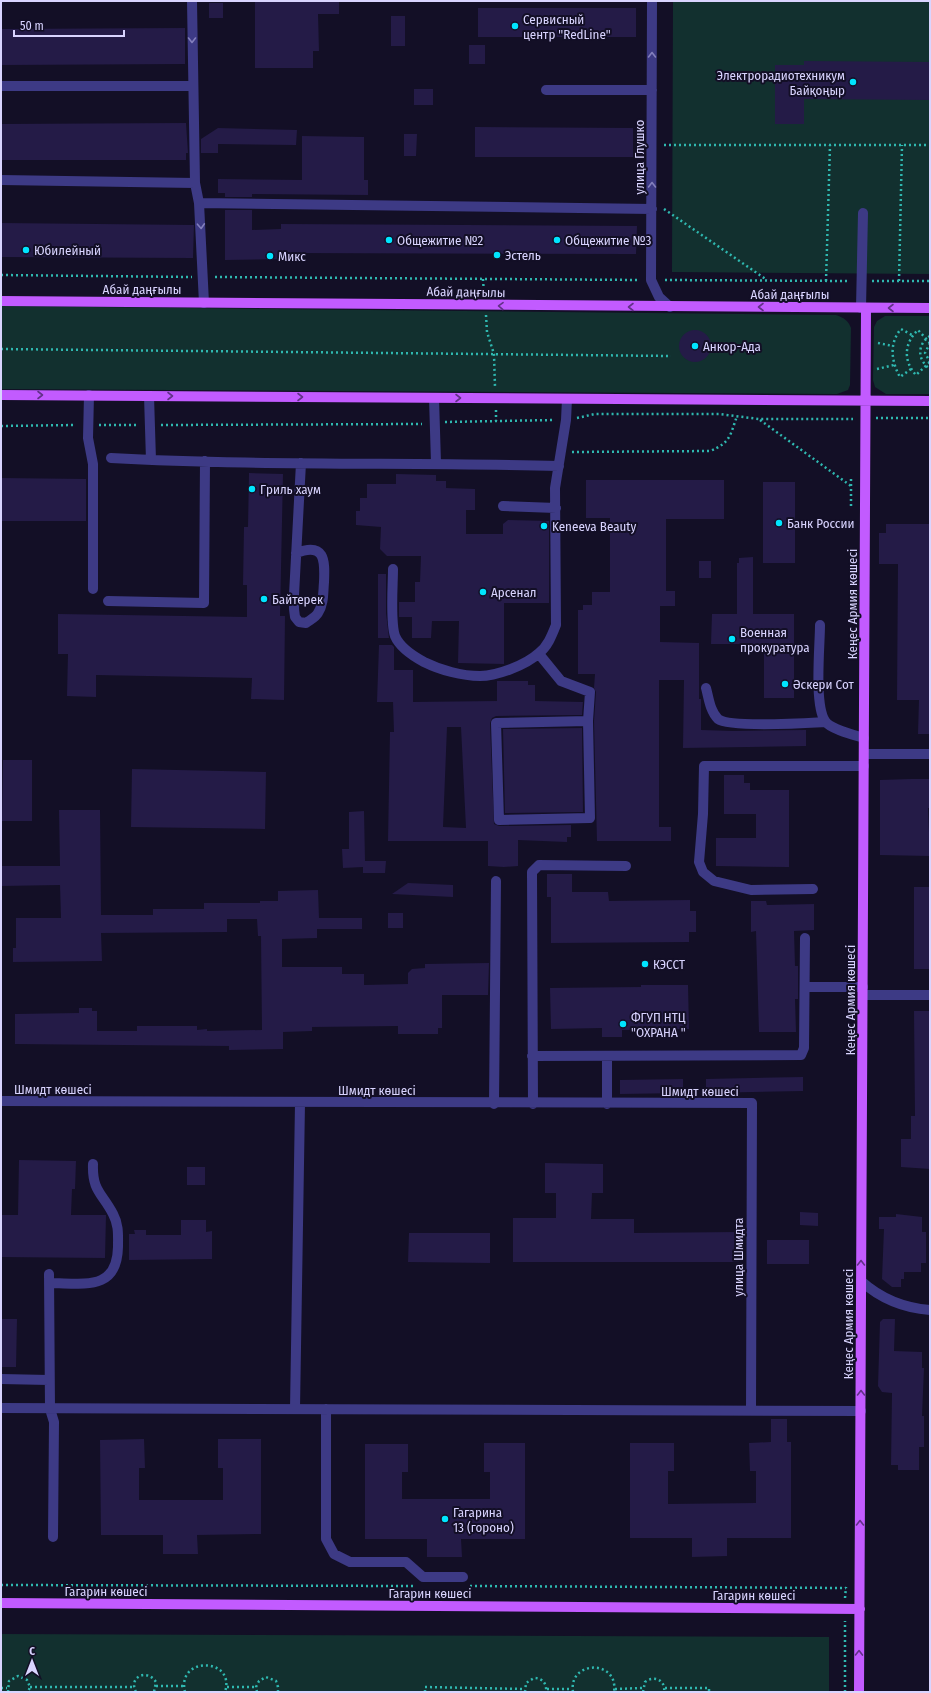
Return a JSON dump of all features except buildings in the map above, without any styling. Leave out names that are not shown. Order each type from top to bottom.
[{"type":"main road","name":"Абай даңғылы","points":[[1,301],[485,306],[930,308]]},
{"type":"main road","name":"Кеңес Армия көшесі","points":[[859,1692],[866,418],[864,308]]},
{"type":"main road","points":[[1,395],[930,401]]},
{"type":"main road","name":"Гагарин көшесі","points":[[1,1603],[860,1609]]},
{"type":"street","points":[[192,1],[192,86],[195,183],[199,203],[204,277],[204,303]]},
{"type":"street","name":"улица Глушко","points":[[652,1],[652,280],[659,297],[670,307]]},
{"type":"street","points":[[1,86],[192,86]]},
{"type":"street","points":[[546,90],[652,90]]},
{"type":"street","points":[[1,180],[195,183]]},
{"type":"street","points":[[199,203],[652,209]]},
{"type":"street","points":[[863,213],[862,281],[864,308]]},
{"type":"street","points":[[89,395],[88,438],[93,464],[93,589]]},
{"type":"street","points":[[149,396],[151,460]]},
{"type":"street","points":[[434,398],[436,463]]},
{"type":"street","points":[[394,569],[393,610],[395,636],[409,654],[430,665],[452,672],[480,676],[501,673],[539,654],[552,638],[556,625],[555,488],[566,420],[567,399]]},
{"type":"street","points":[[111,458],[301,463],[436,463],[559,466]]},
{"type":"street","points":[[108,601],[204,603],[205,461]]},
{"type":"street","points":[[296,552],[307,549],[314,550],[322,555],[325,562],[323,602],[318,614],[306,623],[299,622],[294,609],[296,552],[301,463]]},
{"type":"street","points":[[503,506],[556,508]]},
{"type":"street","points":[[820,625],[820,710],[825,722],[833,727],[864,738]]},
{"type":"street","points":[[539,654],[561,681],[590,692],[588,721],[590,818],[499,820],[496,722],[588,721]]},
{"type":"street","points":[[706,688],[711,710],[720,720],[738,724],[796,724],[825,722]]},
{"type":"street","points":[[864,754],[930,754]]},
{"type":"street","points":[[813,889],[751,890],[714,881],[703,872],[700,862],[704,766],[864,766]]},
{"type":"street","points":[[532,1104],[532,872],[539,865],[626,866]]},
{"type":"street","points":[[494,1104],[496,881]]},
{"type":"street","points":[[532,1056],[801,1055],[804,1048],[806,987],[805,938]]},
{"type":"street","points":[[806,987],[930,994]]},
{"type":"street","points":[[607,1056],[607,1104]]},
{"type":"street","name":"Шмидт көшесі","points":[[1,1101],[752,1104]]},
{"type":"street","points":[[295,1409],[300,1103]]},
{"type":"street","name":"улица Шмидта","points":[[751,1410],[752,1104]]},
{"type":"street","points":[[53,1537],[54,1422],[50,1409],[49,1380],[50,1278],[85,1283],[99,1282],[112,1274],[117,1262],[118,1225],[113,1213],[98,1192],[93,1178],[93,1164]]},
{"type":"street","points":[[861,1281],[885,1298],[904,1306],[930,1310]]},
{"type":"street","points":[[1,1379],[49,1380]]},
{"type":"street","points":[[1,1408],[861,1411]]},
{"type":"street","points":[[326,1409],[326,1539],[334,1554],[350,1562],[406,1562],[422,1576],[463,1577]]},
{"type":"path","points":[[664,145],[930,145]]},
{"type":"path","points":[[826,281],[830,145]]},
{"type":"path","points":[[899,281],[902,145]]},
{"type":"path","points":[[664,208],[767,281]]},
{"type":"path","points":[[1,275],[930,281]]},
{"type":"path","points":[[483,279],[487,332],[494,354],[496,421]]},
{"type":"path","points":[[911,369],[900,377],[894,365],[892,354],[895,338],[901,329],[912,336]]},
{"type":"path","points":[[918,330],[930,343],[925,353],[930,362],[916,375],[911,369],[906,355],[908,344],[912,336],[918,330]]},
{"type":"path","points":[[930,336],[921,346],[920,353],[922,360],[930,369]]},
{"type":"path","points":[[1,349],[671,356]]},
{"type":"path","points":[[1,426],[422,424],[435,422],[566,420],[596,414],[718,414],[759,419],[930,418]]},
{"type":"path","points":[[561,453],[710,451],[723,446],[730,437],[737,416]]},
{"type":"path","points":[[759,419],[851,487]]},
{"type":"path","points":[[185,1692],[184,1686],[190,1671],[197,1666],[205,1664],[220,1670],[225,1677],[226,1692]]},
{"type":"path","points":[[425,1692],[425,1687],[524,1690],[528,1681],[536,1678],[544,1681],[546,1691],[573,1691],[574,1681],[578,1674],[584,1669],[592,1667],[601,1668],[608,1672],[613,1679],[614,1690],[642,1690],[645,1682],[652,1678],[661,1681],[665,1690],[709,1688],[709,1692]]},
{"type":"path","points":[[136,1692],[134,1687],[136,1678],[146,1674],[153,1678],[156,1686],[154,1692]]},
{"type":"path","points":[[8,1692],[7,1688],[10,1679],[18,1676],[28,1680],[30,1687],[28,1692]]},
{"type":"path","points":[[257,1692],[256,1687],[260,1679],[269,1677],[277,1683],[278,1692]]},
{"type":"path","points":[[156,1686],[184,1686]]},
{"type":"path","points":[[226,1686],[256,1687]]},
{"type":"path","points":[[30,1687],[134,1687]]},
{"type":"path","points":[[81,1687],[81,1692]]},
{"type":"path","points":[[1,1688],[7,1688]]},
{"type":"green space","points":[[673,1],[930,1],[930,274],[672,272]]},
{"type":"green space","points":[[1,306],[836,315],[849,323],[851,328],[850,385],[848,390],[837,394],[1,389]]},
{"type":"green space","points":[[885,316],[930,316],[930,394],[886,394],[875,387],[873,380],[874,327],[877,321]]},
{"type":"green space","points":[[1,1634],[829,1637],[829,1692],[1,1692]]},
{"type":"place","name":"Сервисный центр \"RedLine\"","points":[[515,26]]},
{"type":"place","name":"Электрорадиотехникум Байқоңыр","points":[[853,82]]},
{"type":"place","name":"Общежитие №2","points":[[389,240]]},
{"type":"place","name":"Общежитие №3","points":[[557,240]]},
{"type":"place","name":"Юбилейный","points":[[26,250]]},
{"type":"place","name":"Эстель","points":[[497,255]]},
{"type":"place","name":"Микс","points":[[270,256]]},
{"type":"place","name":"Анкор-Ада","points":[[695,346]]},
{"type":"place","name":"Гриль хаум","points":[[252,489]]},
{"type":"place","name":"Банк России","points":[[779,523]]},
{"type":"place","name":"Keneeva Beauty","points":[[544,526]]},
{"type":"place","name":"Арсенал","points":[[483,592]]},
{"type":"place","name":"Байтерек","points":[[264,599]]},
{"type":"place","name":"Военная прокуратура","points":[[732,639]]},
{"type":"place","name":"Әскери Сот","points":[[785,684]]},
{"type":"place","name":"КЭССТ","points":[[645,964]]},
{"type":"place","name":"ФГУП НТЦ \"ОХРАНА \"","points":[[623,1024]]},
{"type":"place","name":"Гагарина 13 (гороно)","points":[[445,1519]]}]
